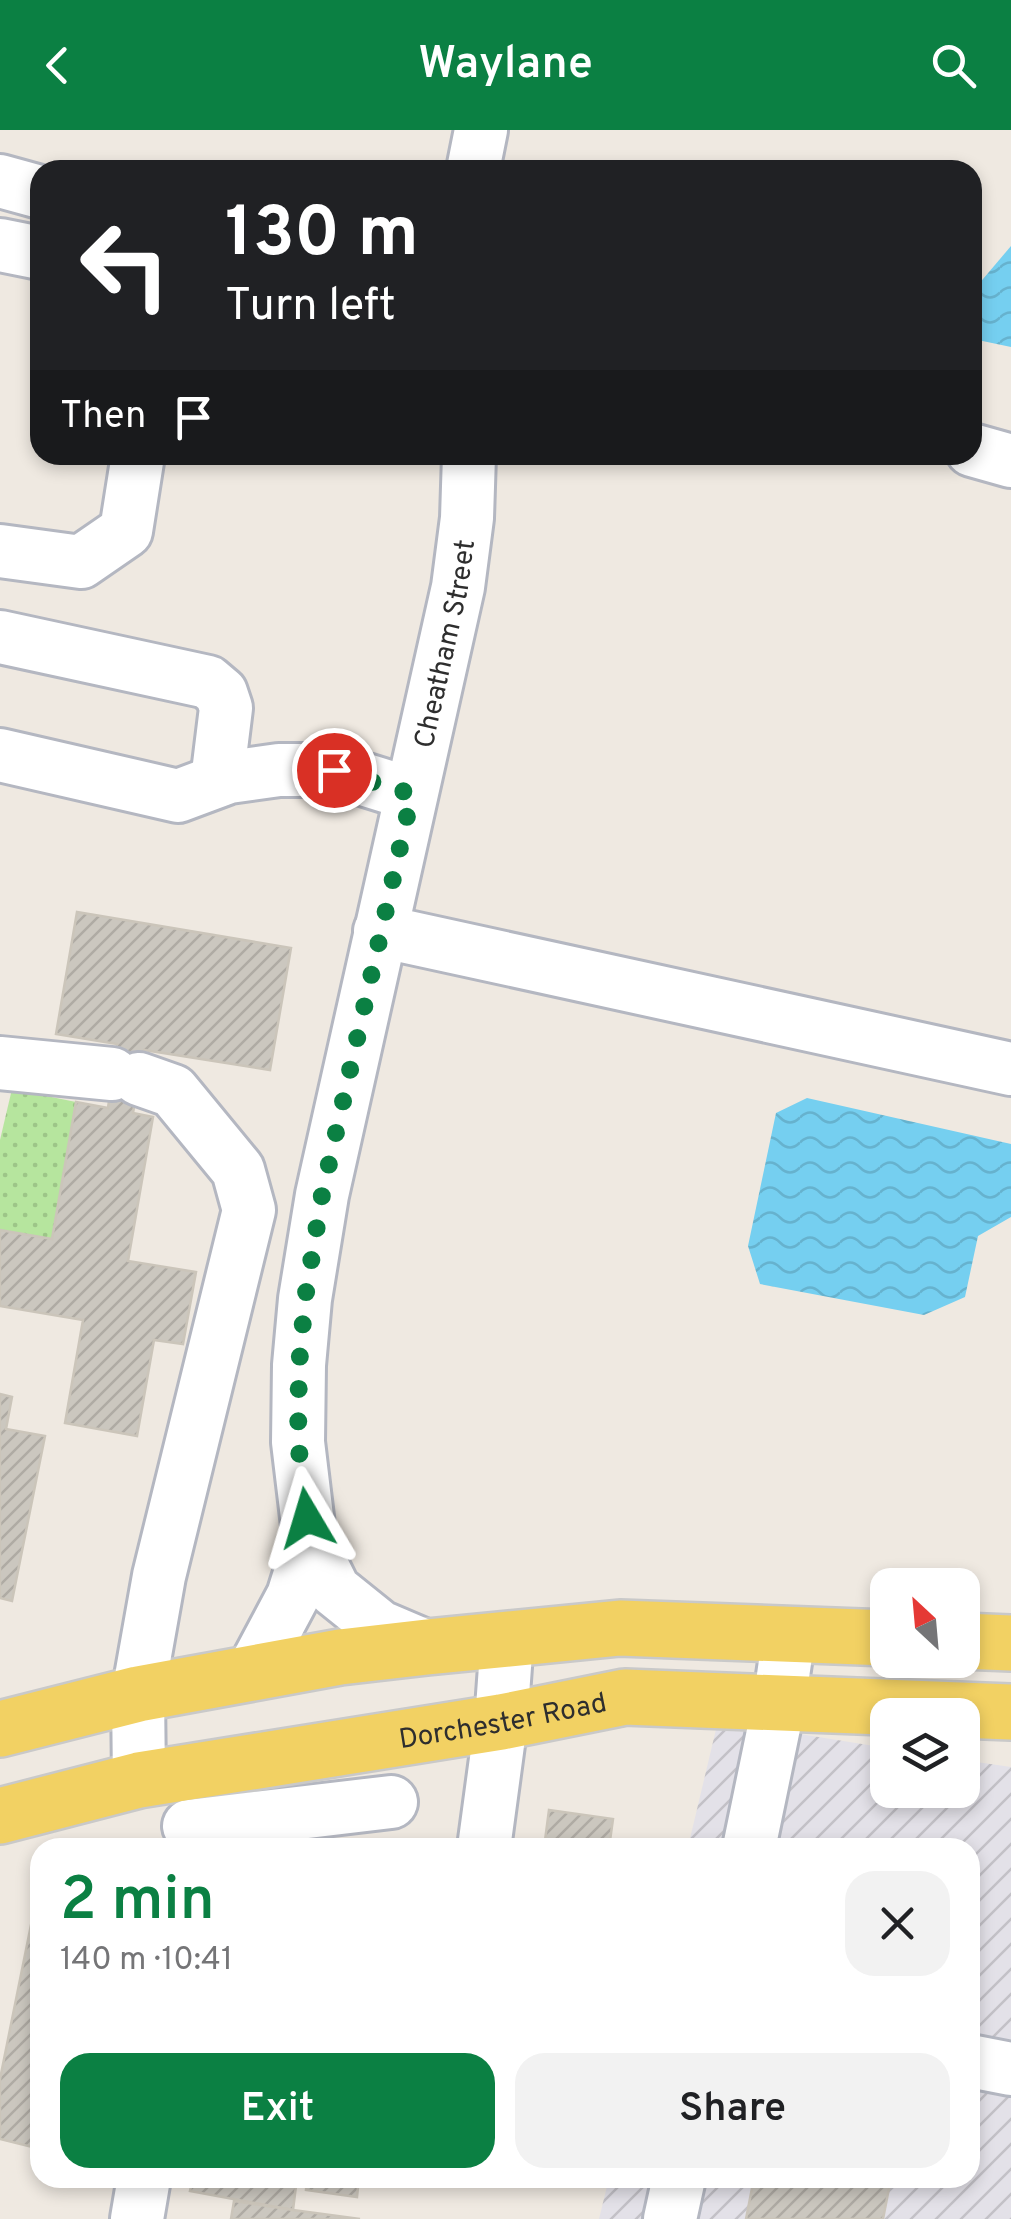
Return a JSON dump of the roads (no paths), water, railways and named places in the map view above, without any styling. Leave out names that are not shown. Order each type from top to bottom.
[{"type":"main road","points":[[0,1728],[138,1694],[340,1657],[427,1647],[620,1628],[870,1637]]},
{"type":"main road","points":[[980,1642],[1011,1643]]},
{"type":"main road","name":"Dorchester Road","points":[[0,1816],[161,1776],[500,1722],[625,1697],[1011,1712]]},
{"type":"street","points":[[475,160],[481,130]]},
{"type":"street","points":[[0,181],[30,189]]},
{"type":"street","points":[[0,245],[30,251]]},
{"type":"street","points":[[982,453],[1011,461]]},
{"type":"street","points":[[0,551],[81,562],[126,531],[136,465]]},
{"type":"street","name":"Cheatham Street","points":[[427,1647],[380,1626],[334,1590],[310,1542],[298,1442],[299,1366],[322,1195],[458,587],[469,465]]},
{"type":"street","points":[[0,636],[208,682],[221,693],[226,708],[217,781]]},
{"type":"street","points":[[0,755],[178,796],[228,777],[280,770],[334,770],[412,794]]},
{"type":"street","points":[[380,932],[1011,1068]]},
{"type":"street","points":[[0,1063],[126,1076],[173,1091],[238,1170],[249,1210],[159,1576],[138,1694],[161,1776],[190,1837],[391,1802]]},
{"type":"street","name":"Cheatham Street","points":[[252,1673],[292,1596],[310,1542]]},
{"type":"street","points":[[751,1838],[790,1635]]},
{"type":"street","points":[[485,1838],[507,1639]]},
{"type":"street","points":[[980,2063],[1011,2068]]},
{"type":"street","points":[[137,2219],[142,2188]]},
{"type":"street","points":[[670,2219],[677,2188]]},
{"type":"water","points":[[1011,246],[1011,347],[982,341],[982,280]]},
{"type":"water","points":[[807,1098],[1011,1144],[1011,1217],[978,1236],[965,1297],[924,1315],[760,1284],[748,1246],[776,1113]]}]
